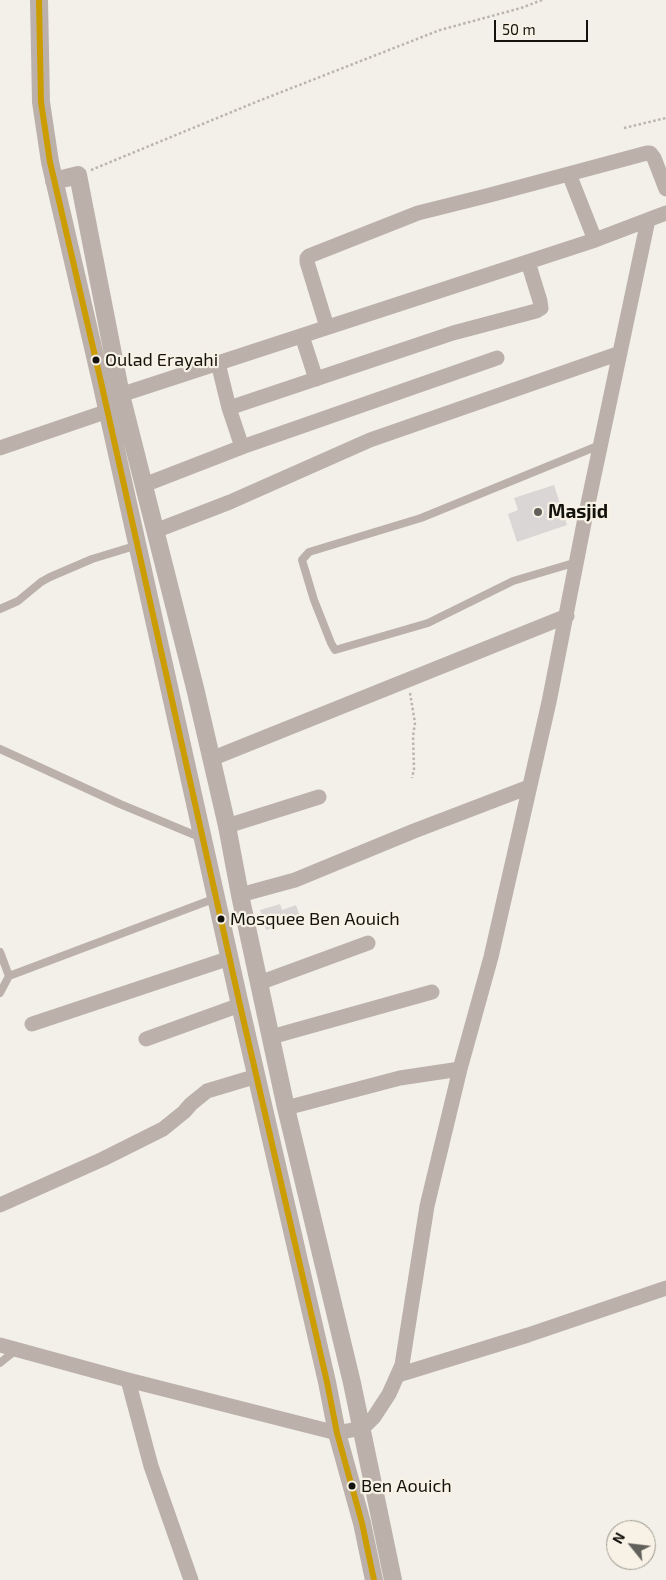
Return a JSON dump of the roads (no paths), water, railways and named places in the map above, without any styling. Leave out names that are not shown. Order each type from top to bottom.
[{"type":"street","points":[[39,0],[41,102],[54,181],[111,402],[144,485],[180,630],[227,826],[286,1108],[362,1428],[394,1580]]},
{"type":"street","points":[[328,328],[307,262],[309,256],[418,213],[490,196],[647,153],[650,153],[654,158],[666,189]]},
{"type":"street","points":[[569,174],[595,240]]},
{"type":"street","points":[[54,181],[78,175],[111,402],[138,545],[324,1372],[336,1433],[362,1523],[374,1580]]},
{"type":"street","points":[[0,448],[111,402],[218,363],[595,240],[666,213]]},
{"type":"street","points":[[0,1345],[336,1433],[362,1428],[374,1417],[389,1394],[398,1375],[407,1339],[427,1206],[460,1069],[490,958],[549,702],[600,444],[648,220]]},
{"type":"street","points":[[229,408],[453,333],[536,311],[541,308],[540,301],[528,262]]},
{"type":"street","points":[[302,336],[316,379]]},
{"type":"street","points":[[155,531],[230,502],[370,440],[620,353]]},
{"type":"street","points":[[144,485],[242,447],[497,358]]},
{"type":"street","points":[[218,363],[229,408],[242,447]]},
{"type":"street","points":[[210,759],[566,616]]},
{"type":"street","points":[[158,636],[180,630]]},
{"type":"street","points":[[240,895],[295,880],[414,831],[529,787]]},
{"type":"street","points":[[227,826],[319,797]]},
{"type":"street","points":[[259,983],[368,943]]},
{"type":"street","points":[[32,1024],[230,958]]},
{"type":"street","points":[[271,1037],[432,992]]},
{"type":"street","points":[[146,1039],[240,1005]]},
{"type":"street","points":[[286,1108],[400,1078],[460,1069]]},
{"type":"street","points":[[0,1204],[103,1159],[163,1129],[207,1091],[257,1076]]},
{"type":"street","points":[[398,1375],[528,1335],[666,1288]]},
{"type":"street","points":[[128,1380],[151,1466],[191,1580]]},
{"type":"lane","points":[[577,562],[513,580],[428,623],[335,650],[330,643],[314,600],[302,560],[309,552],[421,518],[600,444]]},
{"type":"lane","points":[[0,609],[18,601],[50,577],[92,559],[138,545]]},
{"type":"lane","points":[[0,749],[120,804],[203,838]]},
{"type":"lane","points":[[0,993],[9,976],[216,897]]},
{"type":"lane","points":[[0,952],[9,976]]},
{"type":"lane","points":[[0,1363],[16,1350]]},
{"type":"place","name":"Oulad Erayahi","points":[[96,360]]},
{"type":"place","name":"Masjid","points":[[538,512]]},
{"type":"place","name":"Mosquee Ben Aouich","points":[[221,919]]},
{"type":"place","name":"Ben Aouich","points":[[352,1486]]}]
